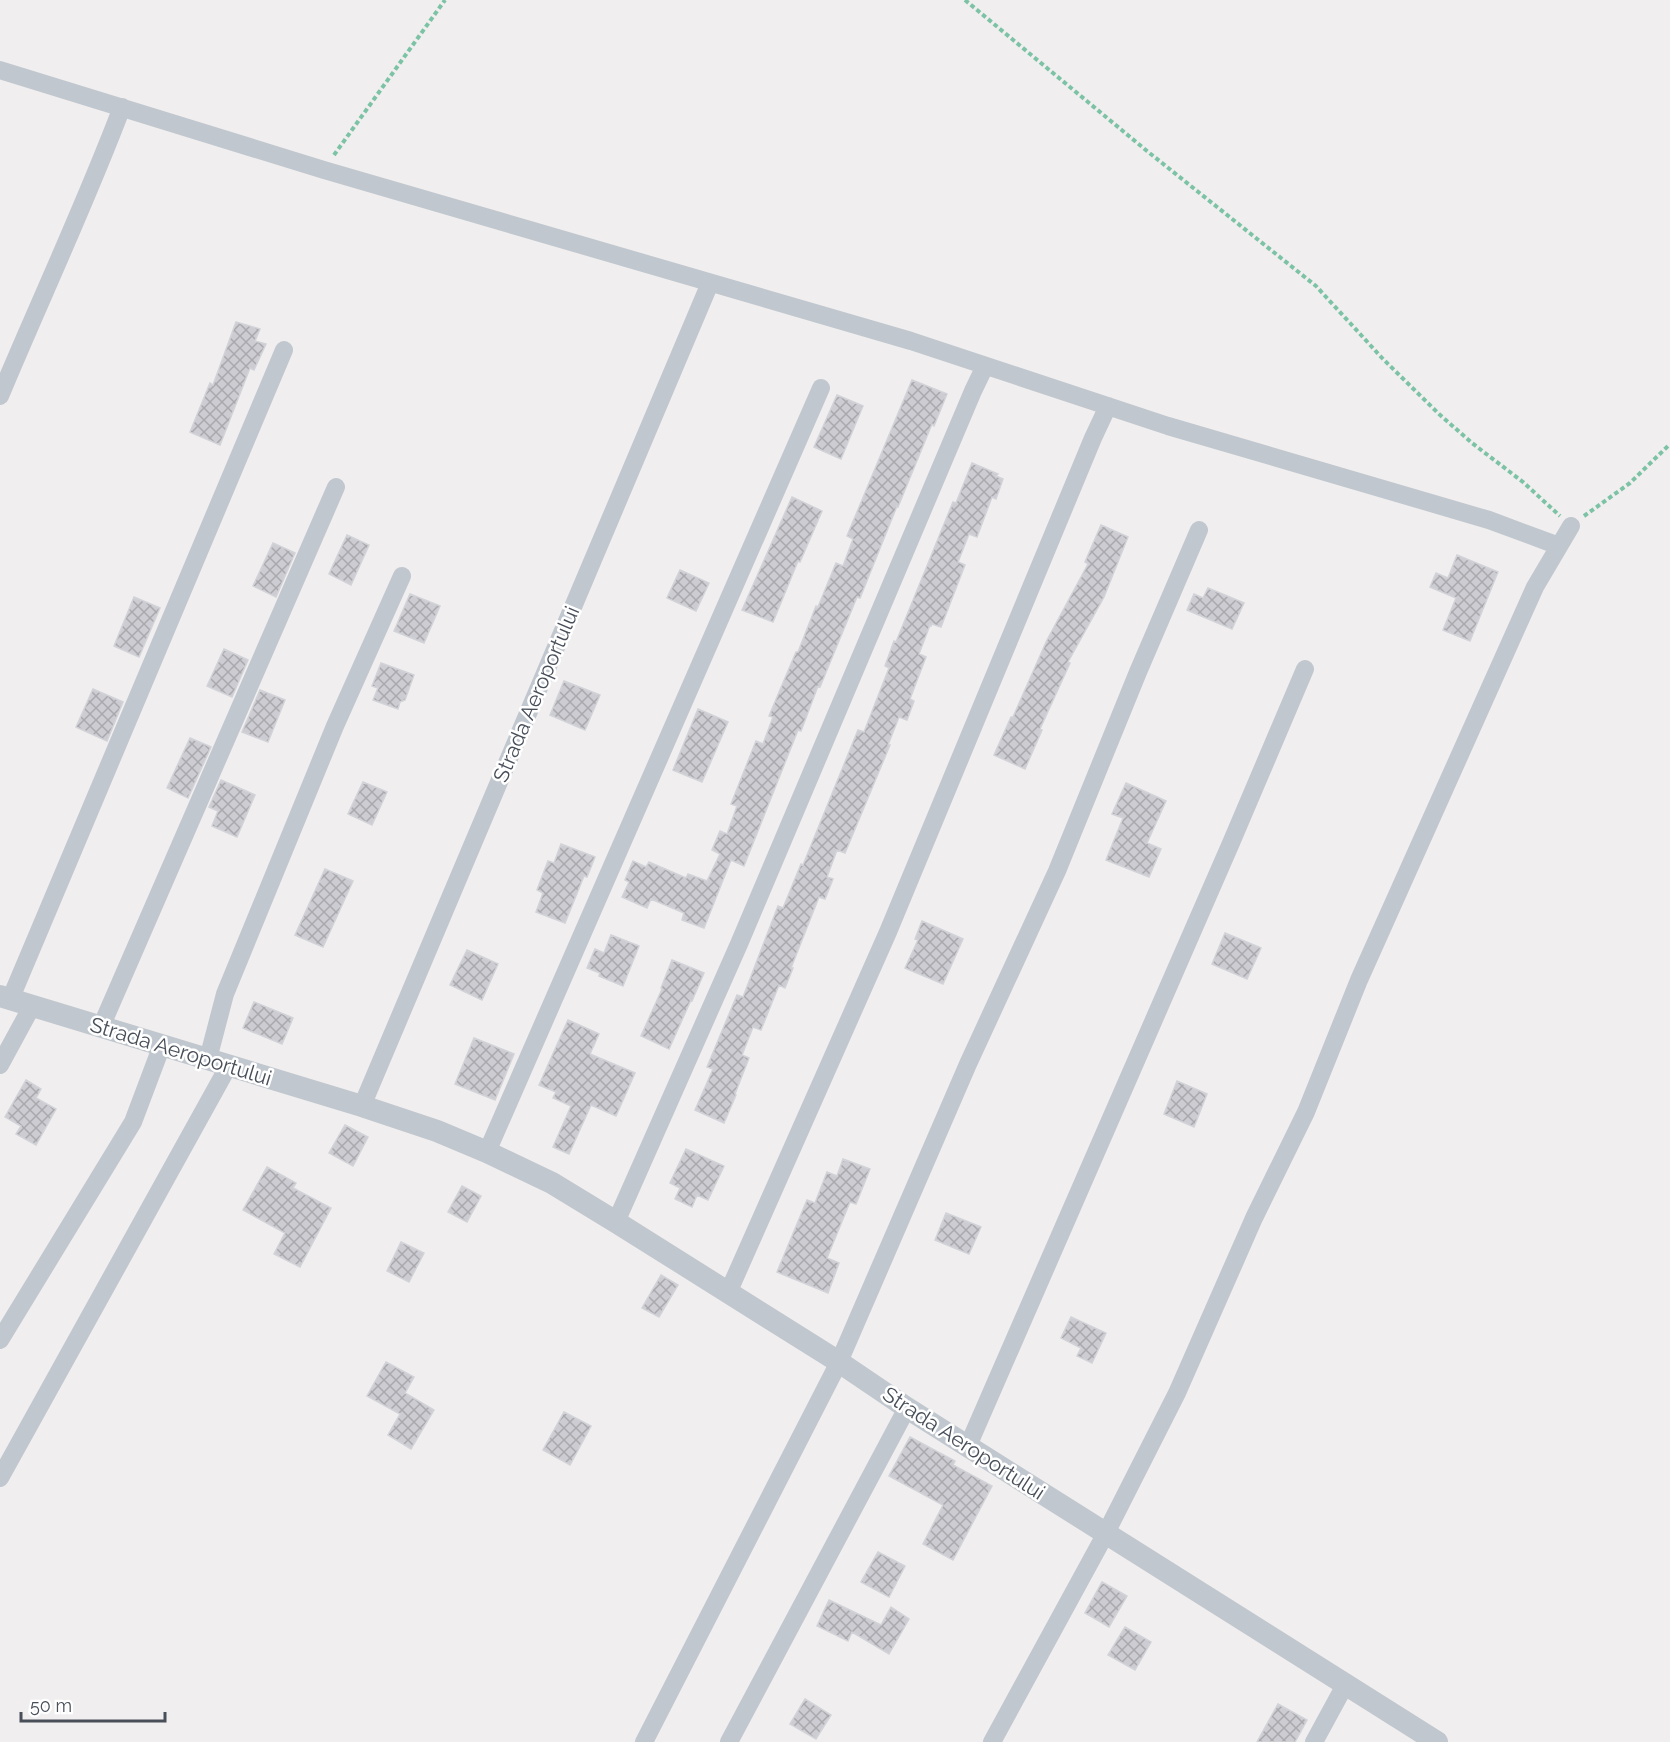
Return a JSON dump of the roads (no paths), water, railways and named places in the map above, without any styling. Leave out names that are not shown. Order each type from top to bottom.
[{"type":"street","points":[[0,70],[324,170],[911,341],[1168,426],[1489,520],[1559,546]]},
{"type":"street","points":[[0,396],[25,335],[73,231],[122,107]]},
{"type":"street","name":"Strada Aeroportului","points":[[362,1106],[710,283]]},
{"type":"street","points":[[5,998],[284,350]]},
{"type":"street","points":[[616,1222],[739,945],[985,366]]},
{"type":"street","points":[[487,1152],[821,388]]},
{"type":"street","points":[[728,1293],[888,932],[1107,406]]},
{"type":"street","points":[[101,1027],[336,487]]},
{"type":"street","points":[[992,1742],[1106,1533],[1177,1393],[1254,1218],[1306,1112],[1359,980],[1530,598],[1571,526]]},
{"type":"street","points":[[644,1742],[839,1362],[968,1064],[1057,871],[1199,530]]},
{"type":"street","points":[[0,1479],[219,1062],[225,994],[335,726],[402,576]]},
{"type":"street","points":[[968,1446],[1305,669]]},
{"type":"street","name":"Strada Aeroportului","points":[[5,998],[362,1106],[437,1131],[552,1183],[839,1362],[906,1408],[1437,1742]]},
{"type":"street","points":[[0,1065],[32,1006]]},
{"type":"street","points":[[0,1340],[133,1122],[162,1045]]},
{"type":"street","points":[[729,1742],[906,1408]]},
{"type":"street","points":[[1314,1742],[1345,1685]]}]
